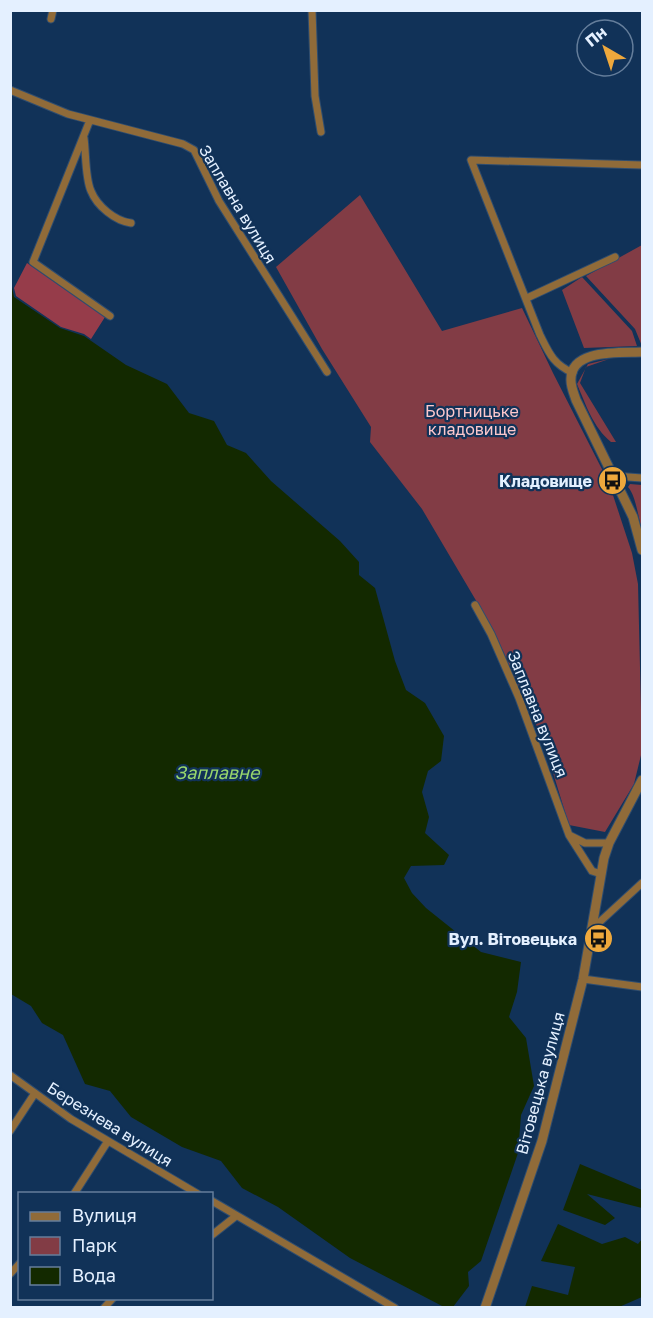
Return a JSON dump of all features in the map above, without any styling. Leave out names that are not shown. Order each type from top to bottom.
[{"type":"street","points":[[51,19],[53,10]]},
{"type":"street","points":[[312,10],[315,96],[321,132]]},
{"type":"street","name":"Заплавна вулиця","points":[[10,90],[90,120],[183,144],[194,150],[219,201],[327,372]]},
{"type":"street","points":[[90,120],[33,262],[110,316]]},
{"type":"street","points":[[84,135],[90,190],[115,218],[131,223]]},
{"type":"street","points":[[573,373],[560,367],[551,356],[540,335],[471,160],[642,165]]},
{"type":"street","points":[[527,298],[615,257]]},
{"type":"street","points":[[642,352],[597,354],[585,358],[577,365],[571,381],[576,400],[633,517],[642,550]]},
{"type":"street","points":[[614,476],[642,478]]},
{"type":"street","name":"Заплавна вулиця","points":[[475,605],[491,634],[519,698],[569,835],[592,871],[601,874]]},
{"type":"street","name":"Вітовецька вулиця","points":[[485,1308],[542,1141],[583,979],[601,874],[609,843],[642,780]]},
{"type":"street","points":[[569,835],[585,843],[609,843]]},
{"type":"street","points":[[592,929],[642,883]]},
{"type":"street","points":[[583,979],[642,987]]},
{"type":"street","name":"Березнева вулиця","points":[[10,1075],[71,1119],[195,1192]]},
{"type":"street","points":[[10,1131],[34,1093]]},
{"type":"street","points":[[75,1192],[108,1141]]},
{"type":"street","points":[[213,1203],[395,1308]]},
{"type":"street","points":[[213,1234],[236,1216]]},
{"type":"green space","name":"Бортницьке кладовище","points":[[360,195],[442,331],[522,308],[609,483],[632,553],[638,584],[642,751],[634,784],[605,832],[569,825],[543,740],[494,631],[422,509],[370,442],[371,427],[322,349],[276,267]]},
{"type":"green space","points":[[642,245],[642,346],[635,329],[586,276]]},
{"type":"green space","points":[[582,277],[632,331],[637,346],[584,348],[562,290]]},
{"type":"green space","points":[[609,359],[586,367],[588,364]]},
{"type":"green space","points":[[585,369],[580,383],[616,442],[611,442],[599,430],[577,384]]},
{"type":"green space","points":[[630,484],[642,485],[642,530],[635,501],[628,487]]},
{"type":"shaded area","points":[[27,263],[105,317],[91,339],[84,334],[61,327],[16,296],[14,288]]},
{"type":"water","name":"Заплавне","points":[[11,282],[14,297],[60,328],[84,336],[126,365],[167,384],[189,413],[214,421],[227,445],[246,453],[271,481],[340,541],[359,562],[359,575],[375,588],[395,661],[406,690],[425,703],[444,736],[441,761],[428,771],[422,792],[429,817],[425,833],[449,855],[444,865],[411,866],[404,878],[412,893],[426,908],[481,952],[521,962],[517,992],[509,1017],[526,1038],[534,1086],[521,1115],[518,1153],[481,1261],[468,1272],[469,1286],[453,1307],[444,1307],[350,1258],[278,1207],[242,1188],[221,1161],[182,1147],[131,1117],[110,1091],[85,1084],[63,1035],[42,1023],[31,1006],[11,994]]},
{"type":"water","points":[[580,1164],[642,1190],[642,1208],[587,1194],[615,1218],[605,1225],[563,1210]]},
{"type":"water","points":[[558,1224],[602,1244],[625,1237],[638,1244],[642,1239],[642,1297],[619,1307],[525,1307],[532,1286],[568,1295],[575,1267],[541,1261]]},
{"type":"place","name":"Кладовище","points":[[613,481]]},
{"type":"place","name":"Вул. Вітовецька","points":[[598,939]]}]
